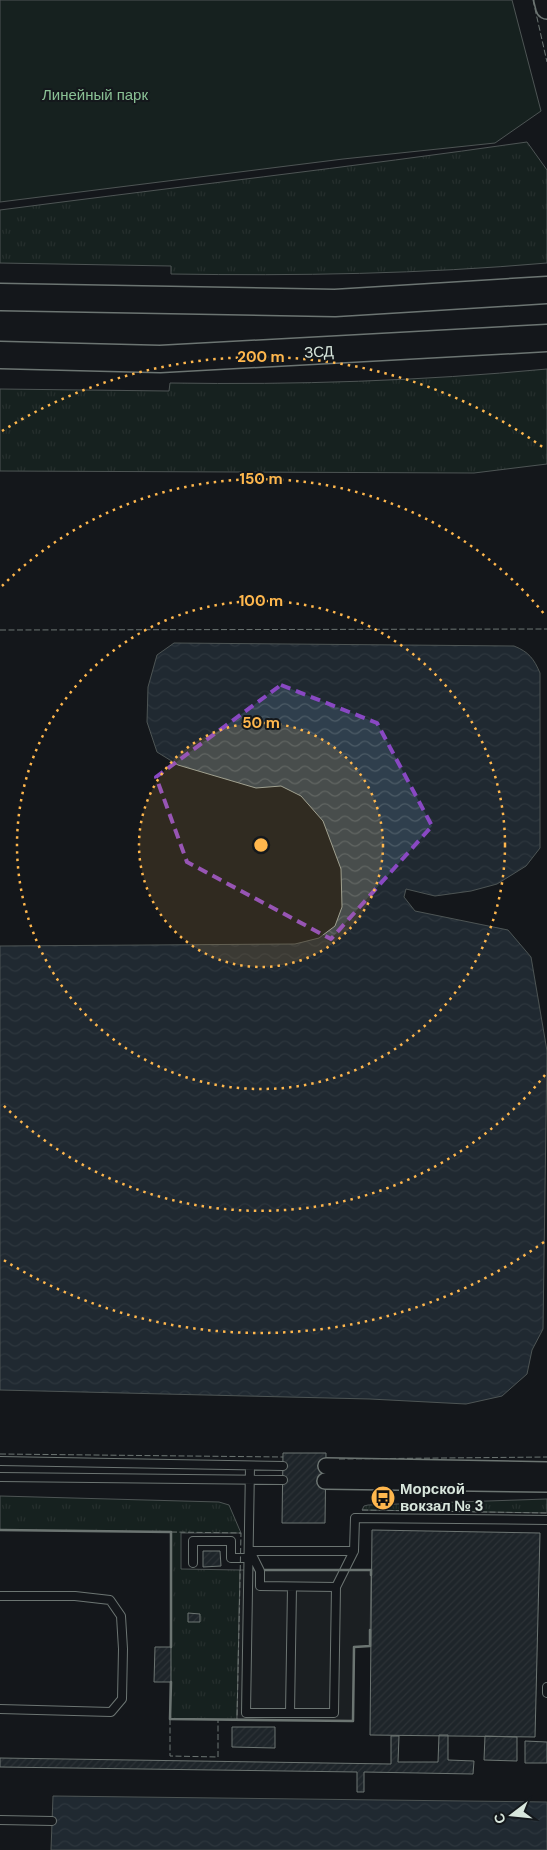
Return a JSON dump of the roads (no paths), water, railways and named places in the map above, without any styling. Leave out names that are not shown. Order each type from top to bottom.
[{"type":"highway","points":[[0,297],[335,303],[547,290]]},
{"type":"highway","name":"ЗСД","points":[[0,355],[160,359],[547,338]]},
{"type":"main road","points":[[545,0],[547,8]]},
{"type":"street","points":[[547,1470],[326,1474],[547,1484]]},
{"type":"lane","points":[[0,1461],[283,1466]]},
{"type":"lane","points":[[250,1466],[246,1714],[334,1714],[336,1587],[354,1551],[355,1518],[547,1520]]},
{"type":"lane","points":[[0,1477],[283,1480]]},
{"type":"lane","points":[[193,1563],[193,1541],[231,1541],[231,1558],[249,1554],[354,1551]]},
{"type":"lane","points":[[249,1554],[260,1570],[260,1586]]},
{"type":"lane","points":[[249,1586],[336,1587]]},
{"type":"lane","points":[[290,1713],[292,1587]]},
{"type":"lane","points":[[0,1596],[75,1596],[110,1600],[121,1616],[123,1649],[122,1698],[111,1712],[0,1709]]},
{"type":"lane","points":[[547,1687],[547,1694]]},
{"type":"lane","points":[[0,1820],[52,1821]]},
{"type":"water","points":[[174,643],[514,646],[530,656],[540,673],[540,848],[526,866],[497,884],[471,891],[435,896],[406,889],[404,897],[415,911],[508,930],[531,957],[547,1051],[543,1329],[532,1350],[527,1374],[502,1396],[466,1404],[370,1399],[0,1390],[0,946],[295,944],[319,938],[335,926],[342,907],[341,869],[323,821],[301,796],[281,786],[256,788],[178,765],[157,752],[147,722],[148,687],[157,655]]},
{"type":"water","points":[[53,1796],[547,1802],[547,1850],[51,1850]]},
{"type":"place","name":"Морской вокзал № 3","points":[[383,1498]]},
{"type":"park label","name":"Линейный парк","points":[[95,95]]}]
